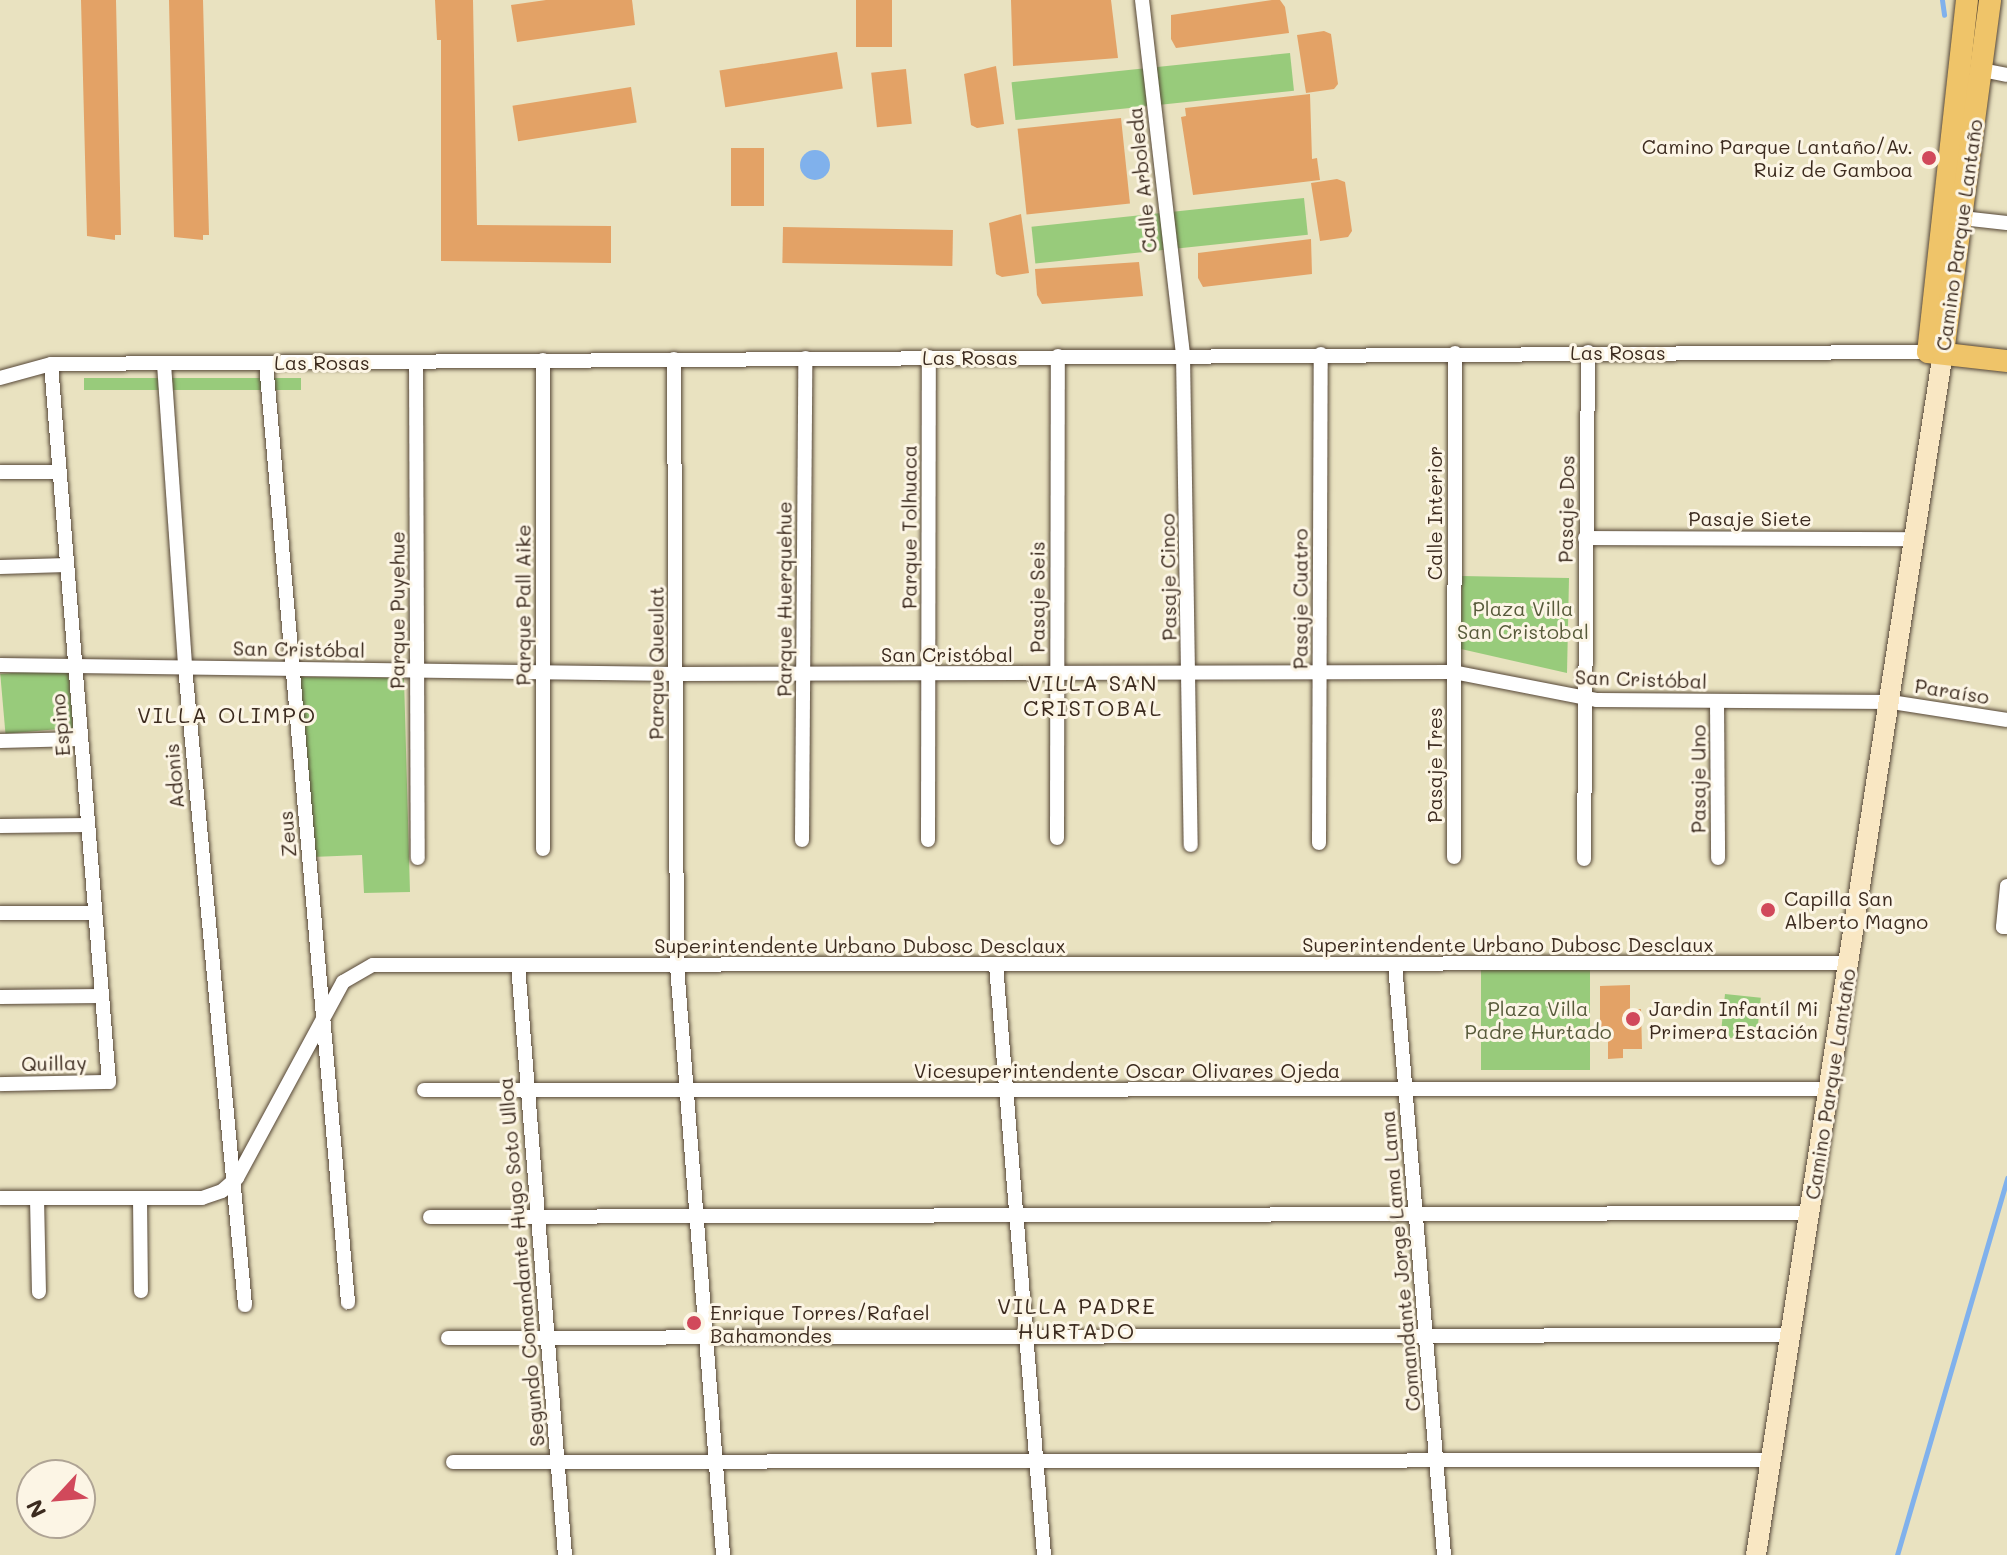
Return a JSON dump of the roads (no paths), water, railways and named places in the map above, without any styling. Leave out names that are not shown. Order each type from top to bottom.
[{"type":"main road","name":"Camino Parque Lantaño","points":[[1935,353],[1929,306],[1967,0]]},
{"type":"main road","name":"Camino Parque Lantaño","points":[[1756,1555],[1891,702],[1925,470],[1935,353],[1962,218],[1990,0]]},
{"type":"main road","points":[[1935,353],[2007,361]]},
{"type":"street","name":"Calle Arboleda","points":[[1142,0],[1183,355]]},
{"type":"street","points":[[1982,70],[2007,75]]},
{"type":"street","points":[[1962,218],[2007,223]]},
{"type":"street","name":"Las Rosas","points":[[0,378],[51,364],[1588,352],[1935,353]]},
{"type":"street","name":"Pasaje Dos","points":[[1584,859],[1588,352]]},
{"type":"street","name":"Calle Interior","points":[[1453,672],[1455,353]]},
{"type":"street","name":"Pasaje Cuatro","points":[[1319,843],[1321,354]]},
{"type":"street","name":"Pasaje Cinco","points":[[1183,355],[1191,845]]},
{"type":"street","name":"Pasaje Seis","points":[[1057,838],[1058,356]]},
{"type":"street","name":"Parque Tolhuaca","points":[[928,840],[929,357]]},
{"type":"street","name":"Parque Huerquehue","points":[[802,840],[805,358]]},
{"type":"street","name":"Parque Queulat","points":[[674,359],[677,966],[723,1555]]},
{"type":"street","name":"Parque Pall Aike","points":[[543,360],[543,849]]},
{"type":"street","name":"Parque Puyehue","points":[[416,362],[418,858]]},
{"type":"street","name":"Zeus","points":[[266,363],[348,1302]]},
{"type":"street","name":"Espino","points":[[51,364],[109,1082]]},
{"type":"street","name":"Adonis","points":[[164,364],[185,667],[230,1185],[245,1305]]},
{"type":"street","points":[[0,472],[59,472]]},
{"type":"street","name":"Pasaje Siete","points":[[1585,538],[1915,539]]},
{"type":"street","points":[[0,567],[67,565]]},
{"type":"street","name":"San Cristóbal","points":[[0,665],[676,674],[1453,672],[1585,699],[1891,702]]},
{"type":"street","name":"Pasaje Tres","points":[[1453,672],[1454,857]]},
{"type":"street","name":"Pasaje Uno","points":[[1717,701],[1718,858]]},
{"type":"street","name":"Paraíso","points":[[1891,702],[2007,720]]},
{"type":"street","points":[[0,741],[81,739]]},
{"type":"street","points":[[0,826],[88,825]]},
{"type":"street","points":[[2005,927],[2007,886]]},
{"type":"street","points":[[0,913],[95,913]]},
{"type":"street","name":"Superintendente Urbano Dubosc Desclaux","points":[[230,1185],[343,982],[366,966],[1849,963]]},
{"type":"street","name":"Comandante Jorge Lama Lama","points":[[1395,964],[1444,1555]]},
{"type":"street","name":"Segundo Comandante Hugo Soto Ulloa","points":[[518,965],[565,1555]]},
{"type":"street","points":[[996,965],[1044,1555]]},
{"type":"street","points":[[0,997],[102,996]]},
{"type":"street","name":"Quillay","points":[[0,1084],[109,1082]]},
{"type":"street","name":"Vicesuperintendente Oscar Olivares Ojeda","points":[[424,1090],[1830,1089]]},
{"type":"street","points":[[0,1198],[202,1198],[230,1185]]},
{"type":"street","points":[[37,1198],[39,1292]]},
{"type":"street","points":[[140,1198],[141,1291]]},
{"type":"street","points":[[430,1217],[1810,1213]]},
{"type":"street","points":[[448,1338],[1791,1335]]},
{"type":"street","points":[[453,1462],[1771,1460]]},
{"type":"water","points":[[815,150],[826,154],[830,165],[826,176],[815,180],[804,176],[800,165],[804,154]]},
{"type":"waterway","points":[[1942,0],[1944,15]]},
{"type":"waterway","points":[[1897,1555],[2007,1178]]},
{"type":"place","name":"Camino Parque Lantaño/Av. Ruiz de Gamboa","points":[[1929,158]]},
{"type":"place","name":"Capilla San Alberto Magno","points":[[1768,910]]},
{"type":"place","name":"Jardin Infantíl Mi Primera Estación","points":[[1633,1019]]},
{"type":"place","name":"Enrique Torres/Rafael Bahamondes","points":[[694,1323]]},
{"type":"district","name":"VILLA SAN CRISTOBAL","points":[[1093,694]]},
{"type":"district","name":"VILLA OLIMPO","points":[[227,715]]},
{"type":"district","name":"VILLA PADRE HURTADO","points":[[1077,1318]]},
{"type":"park label","name":"Plaza Villa San Cristobal","points":[[1523,620]]},
{"type":"park label","name":"Plaza Villa Padre Hurtado","points":[[1538,1020]]}]
